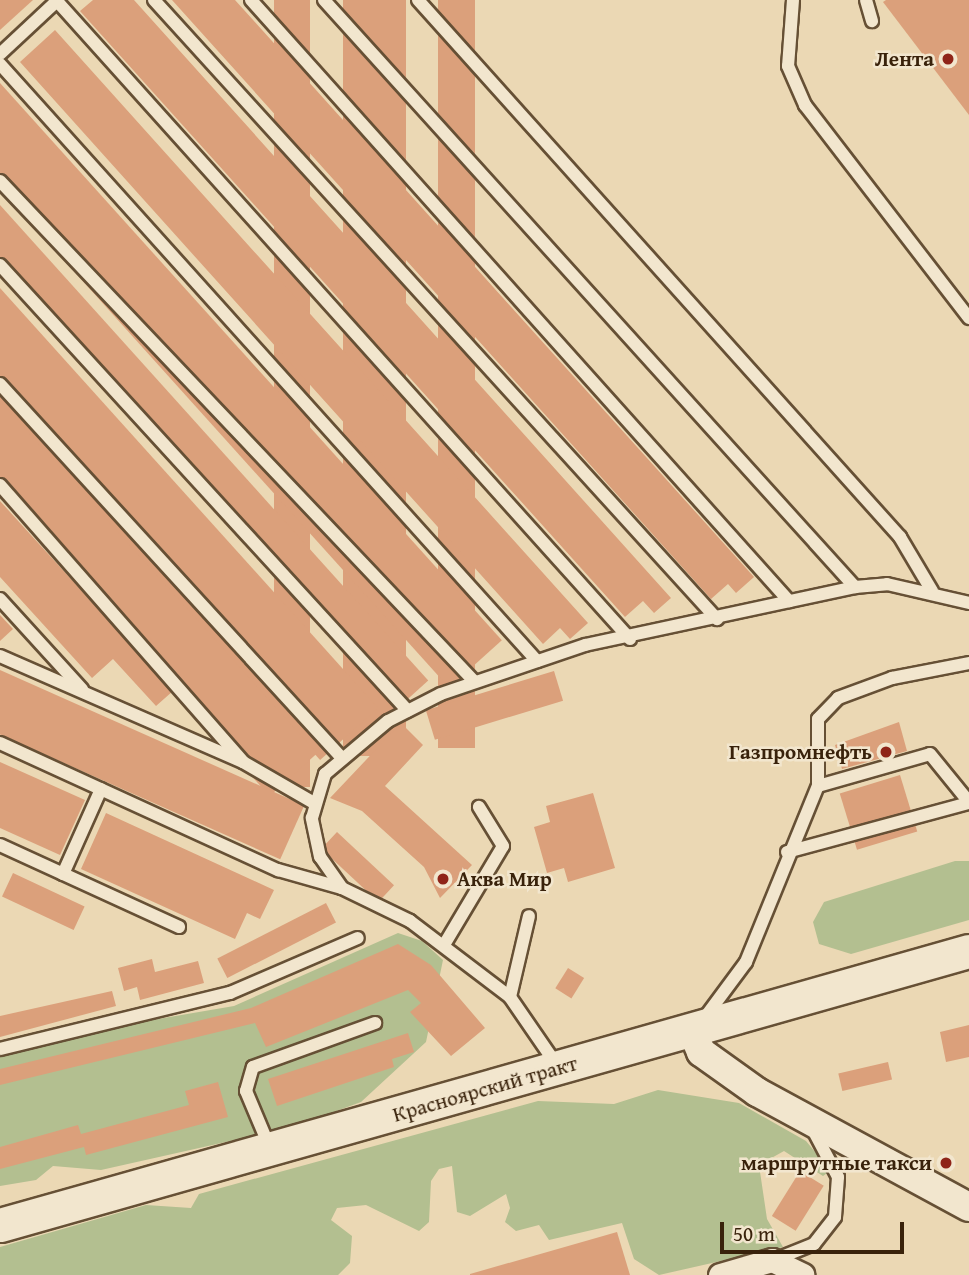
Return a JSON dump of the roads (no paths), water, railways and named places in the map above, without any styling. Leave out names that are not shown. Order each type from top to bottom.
[{"type":"main road","name":"Красноярский тракт","points":[[0,1224],[693,1032],[969,951]]},
{"type":"street","points":[[693,1032],[716,1065],[811,1125],[969,1207]]},
{"type":"street","points":[[720,1275],[774,1268],[803,1275]]},
{"type":"lane","points":[[0,54],[57,0],[630,639]]},
{"type":"lane","points":[[154,0],[717,619]]},
{"type":"lane","points":[[251,0],[789,601]]},
{"type":"lane","points":[[324,0],[855,587]]},
{"type":"lane","points":[[418,0],[900,537],[932,591]]},
{"type":"lane","points":[[793,0],[788,66],[805,105],[969,318]]},
{"type":"lane","points":[[866,0],[872,21]]},
{"type":"lane","points":[[0,64],[537,661]]},
{"type":"lane","points":[[0,181],[475,682]]},
{"type":"lane","points":[[0,265],[408,711]]},
{"type":"lane","points":[[0,384],[341,757]]},
{"type":"lane","points":[[0,485],[243,762]]},
{"type":"lane","points":[[342,888],[320,857],[314,803],[325,774],[341,757],[408,711],[475,682],[537,661],[855,587],[887,584],[932,591],[969,603]]},
{"type":"lane","points":[[0,599],[84,692]]},
{"type":"lane","points":[[0,656],[243,762],[314,803]]},
{"type":"lane","points":[[693,1032],[746,962],[787,852],[818,786],[818,719],[838,698],[892,678],[969,663]]},
{"type":"lane","points":[[0,743],[278,870],[342,888],[444,945],[510,997],[558,1068]]},
{"type":"lane","points":[[787,852],[969,802],[930,754],[818,786]]},
{"type":"lane","points":[[63,874],[101,789]]},
{"type":"lane","points":[[444,945],[503,846],[479,807]]},
{"type":"lane","points":[[0,845],[179,927]]},
{"type":"lane","points":[[510,997],[529,916]]},
{"type":"lane","points":[[0,1049],[230,993],[358,939]]},
{"type":"lane","points":[[270,1149],[246,1091],[253,1067],[375,1023]]},
{"type":"lane","points":[[774,1268],[814,1244],[835,1217],[838,1177],[811,1125]]},
{"type":"place","name":"Лента","points":[[948,59]]},
{"type":"place","name":"Газпромнефть","points":[[886,752]]},
{"type":"place","name":"Аква Мир","points":[[443,879]]},
{"type":"place","name":"маршрутные такси","points":[[946,1163]]}]
